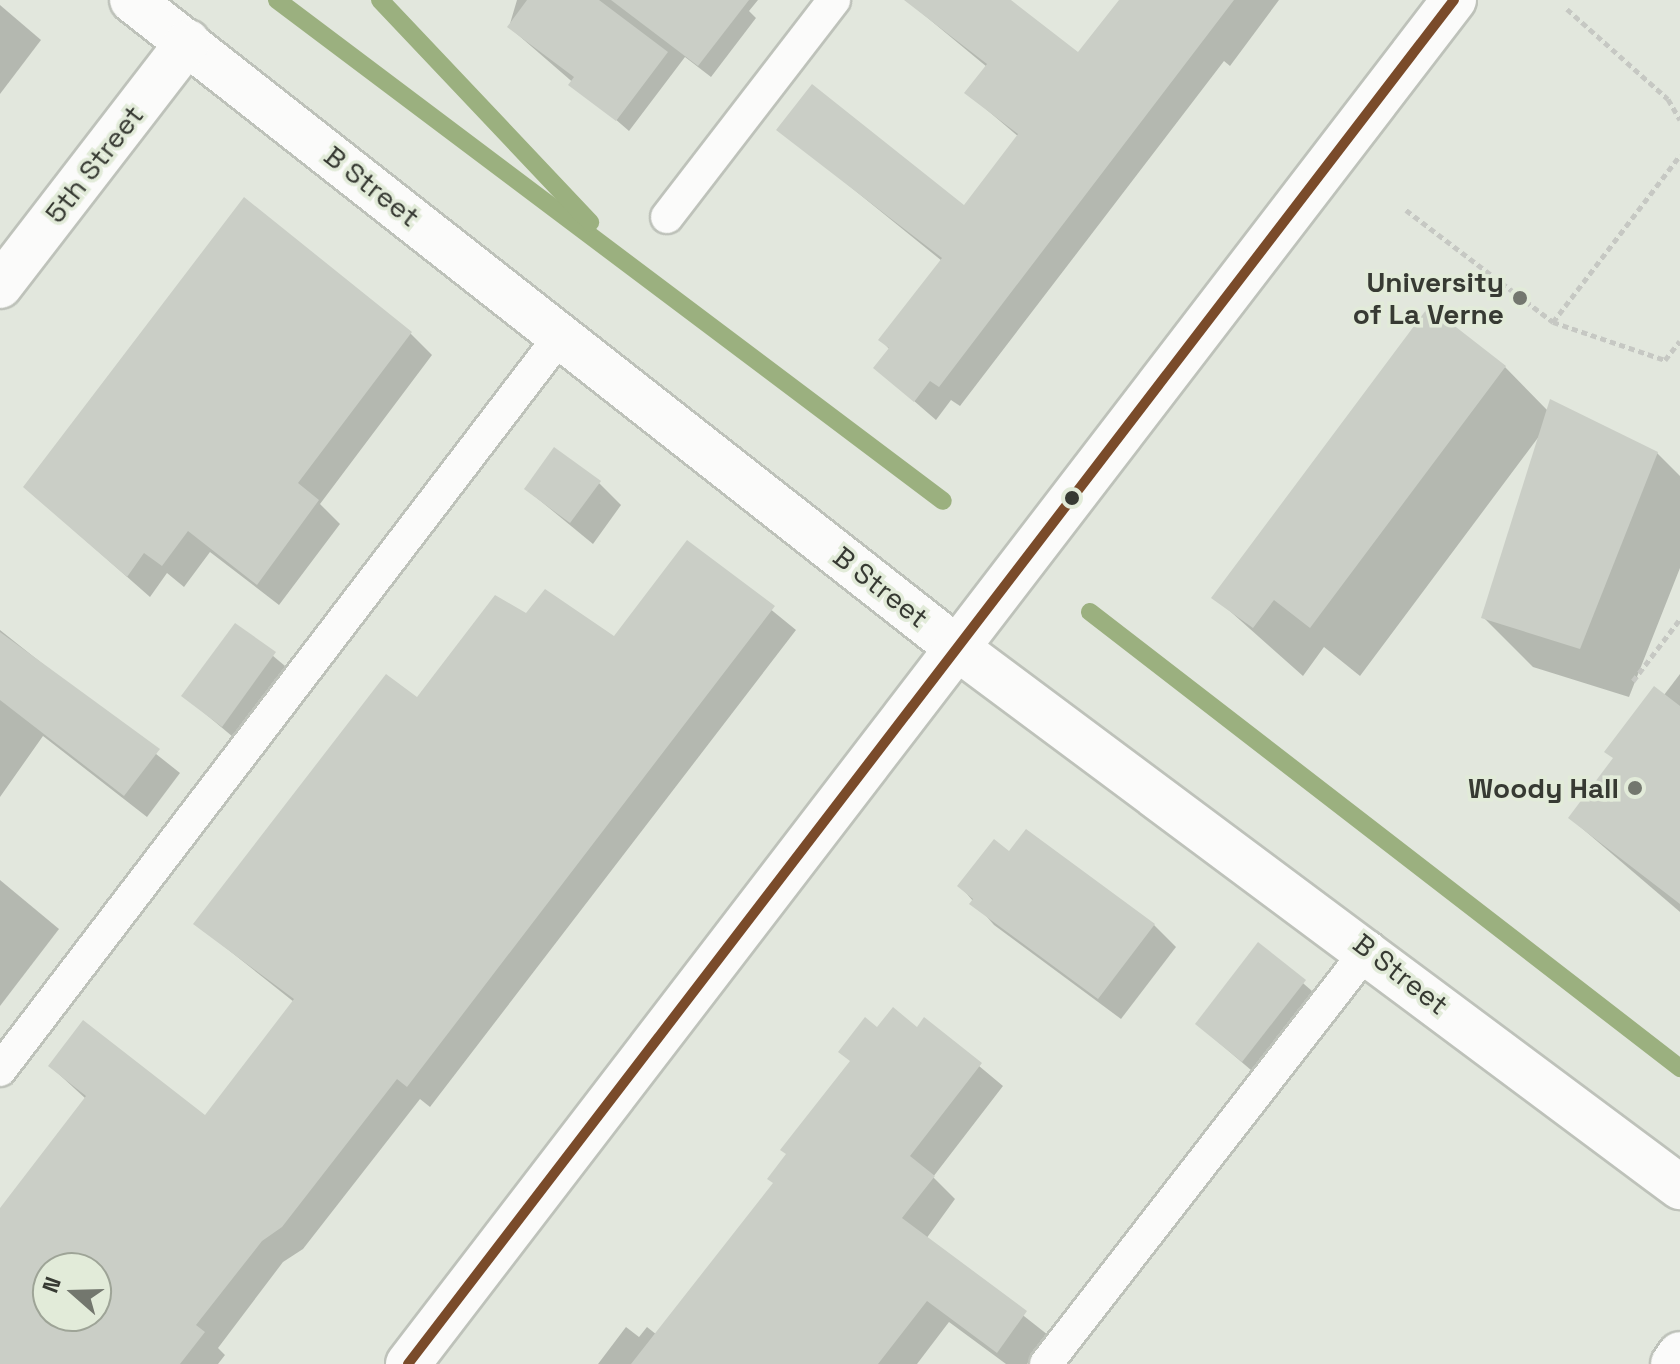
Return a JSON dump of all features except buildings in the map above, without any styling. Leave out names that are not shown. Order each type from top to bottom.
[{"type":"street","name":"B Street","points":[[132,0],[562,334],[953,645],[1369,948],[1680,1187]]},
{"type":"street","points":[[408,1364],[953,645],[1454,0]]},
{"type":"street","name":"5th Street","points":[[0,286],[188,42]]},
{"type":"street","points":[[1673,1364],[1680,1354]]},
{"type":"lane","points":[[667,217],[834,0]]},
{"type":"lane","points":[[0,1070],[562,334]]},
{"type":"lane","points":[[1046,1364],[1369,948]]},
{"type":"path","points":[[1567,9],[1668,99],[1680,120]]},
{"type":"path","points":[[1553,322],[1680,155]]},
{"type":"path","points":[[1406,210],[1553,322],[1665,360],[1680,341]]},
{"type":"path","points":[[1633,681],[1680,619]]},
{"type":"waterway","points":[[277,0],[943,501]]},
{"type":"waterway","points":[[380,0],[590,222]]},
{"type":"waterway","points":[[1090,612],[1680,1068]]},
{"type":"transit line","points":[[408,1364],[1454,0]]},
{"type":"place","name":"University of La Verne","points":[[1520,298]]},
{"type":"place","name":"Woody Hall","points":[[1635,788]]}]
